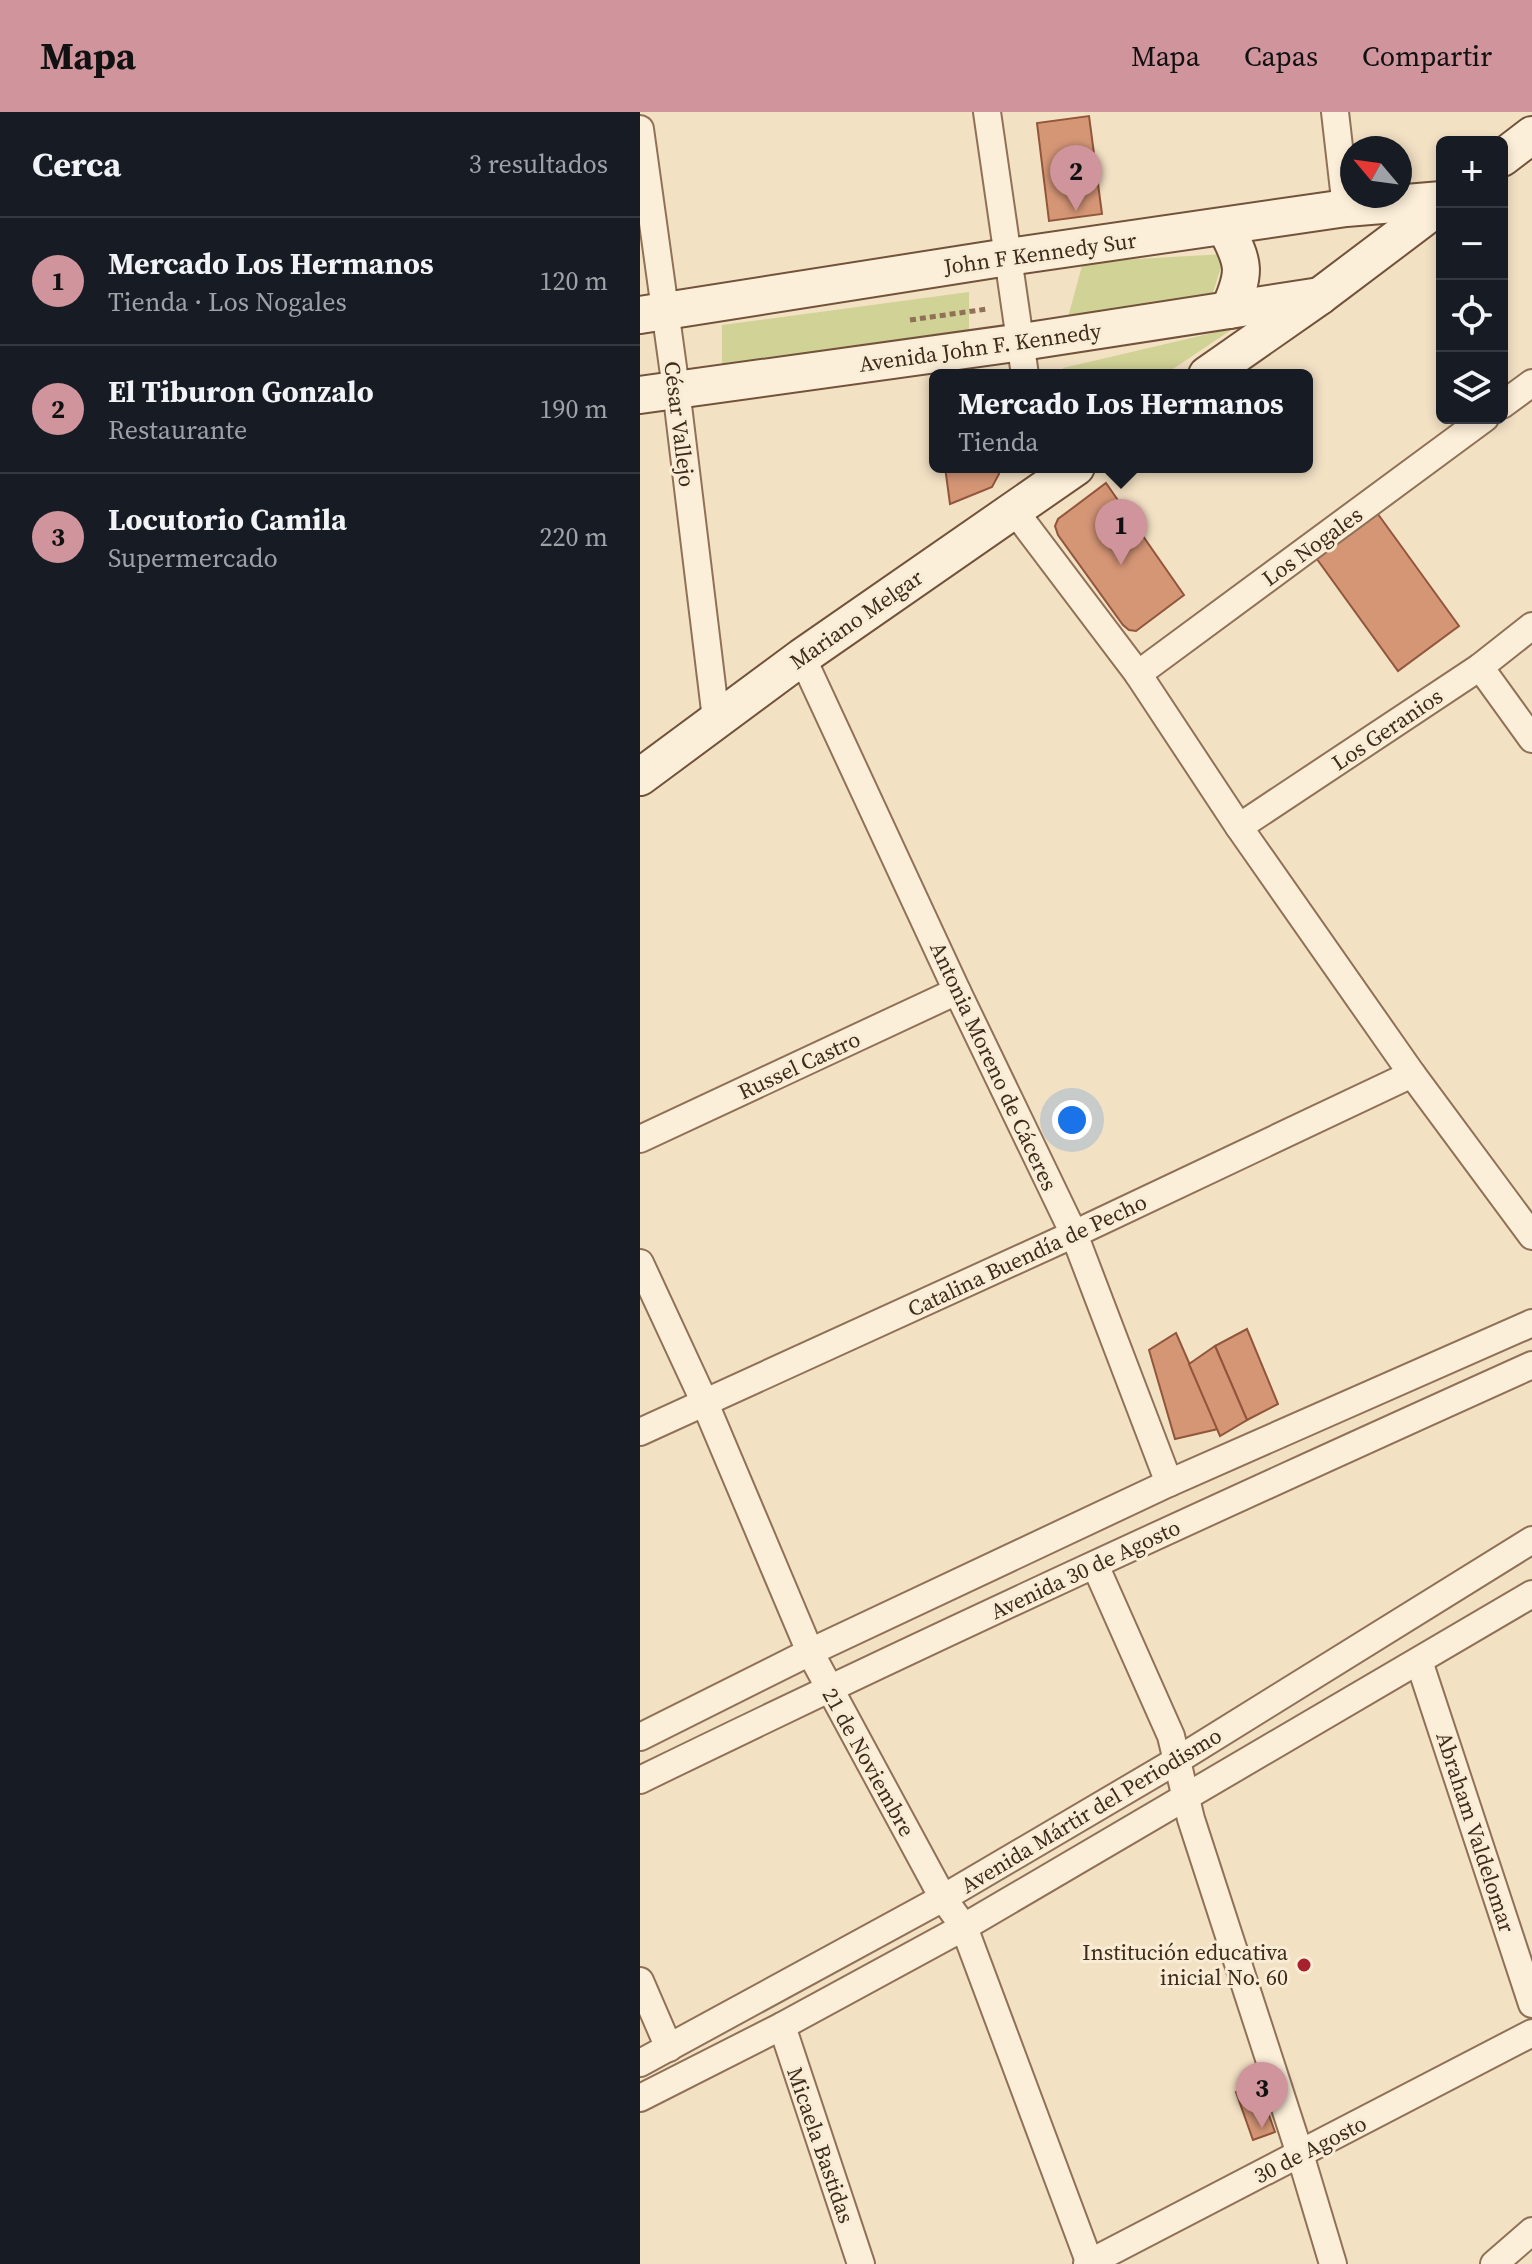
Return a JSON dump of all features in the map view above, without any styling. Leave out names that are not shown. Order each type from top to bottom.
[{"type":"street","points":[[987,112],[1024,358]]},
{"type":"street","points":[[1335,112],[1340,156]]},
{"type":"street","name":"César Vallejo","points":[[640,129],[652,313],[676,389],[716,719]]},
{"type":"street","points":[[1508,153],[1532,135]]},
{"type":"street","name":"John F Kennedy Sur","points":[[1412,204],[1436,202]]},
{"type":"street","points":[[1216,369],[1320,296],[1436,207]]},
{"type":"street","name":"John F Kennedy Sur","points":[[652,313],[1346,208]]},
{"type":"street","points":[[1225,227],[1238,255],[1242,276],[1229,310]]},
{"type":"street","name":"Avenida John F. Kennedy","points":[[640,395],[676,389],[1024,358],[1229,310],[1320,296]]},
{"type":"street","points":[[1508,401],[1532,383]]},
{"type":"street","name":"Los Nogales","points":[[1138,674],[1477,424]]},
{"type":"street","name":"Mariano Melgar","points":[[640,777],[1029,490],[1064,473]]},
{"type":"street","points":[[1029,490],[1138,674],[1239,827],[1412,1074],[1532,1236]]},
{"type":"street","name":"Los Geranios","points":[[1239,827],[1480,667],[1532,626]]},
{"type":"street","name":"Antonia Moreno de Cáceres","points":[[802,657],[1074,1234],[1169,1483]]},
{"type":"street","points":[[1480,667],[1532,739]]},
{"type":"street","name":"Russel Castro","points":[[640,1139],[957,991]]},
{"type":"street","name":"Catalina Buendía de Pecho","points":[[640,1432],[1074,1234],[1412,1074]]},
{"type":"street","name":"21 de Noviembre","points":[[640,1263],[704,1401],[810,1652],[943,1898],[964,1927],[1089,2264]]},
{"type":"street","name":"Avenida 30 de Agosto","points":[[640,1737],[810,1652],[1169,1483],[1532,1323]]},
{"type":"street","name":"Avenida 30 de Agosto","points":[[640,1780],[829,1688],[1532,1365]]},
{"type":"street","name":"Avenida Mártir del Periodismo","points":[[640,2063],[943,1898],[1176,1761],[1532,1540]]},
{"type":"street","points":[[1095,1565],[1171,1736],[1191,1819],[1333,2264]]},
{"type":"street","name":"Avenida Mártir del Periodismo","points":[[640,2098],[782,2026],[964,1927],[1532,1594]]},
{"type":"street","name":"Abraham Valdelomar","points":[[1419,1661],[1532,2004]]},
{"type":"street","points":[[640,1981],[669,2048]]},
{"type":"street","name":"Micaela Bastidas","points":[[782,2026],[861,2264]]},
{"type":"street","name":"30 de Agosto","points":[[1089,2264],[1532,2033]]},
{"type":"street","points":[[1494,2264],[1532,2231]]},
{"type":"green space","points":[[1225,254],[1212,296],[1067,321],[1083,262]]},
{"type":"green space","points":[[969,292],[969,337],[722,373],[722,325]]},
{"type":"green space","points":[[1234,328],[1173,369],[1063,368]]},
{"type":"building","points":[[1089,116],[1102,214],[1049,221],[1037,123]]},
{"type":"building","points":[[946,473],[999,473],[992,487],[950,504]]},
{"type":"building","points":[[1106,483],[1184,595],[1136,631],[1123,625],[1058,535],[1055,526],[1058,519]]},
{"type":"building","points":[[1375,510],[1459,626],[1398,671],[1314,555]]},
{"type":"building","points":[[1247,1329],[1278,1404],[1247,1420],[1215,1346]]},
{"type":"building","points":[[1176,1333],[1218,1429],[1175,1439],[1149,1350]]},
{"type":"building","points":[[1215,1346],[1247,1420],[1220,1436],[1189,1364]]},
{"type":"building","points":[[1258,2084],[1275,2132],[1253,2140],[1236,2092]]},
{"type":"place","name":"El Tiburon Gonzalo","points":[[1076,211]]},
{"type":"place","name":"Mercado Los Hermanos","points":[[1121,565]]},
{"type":"place","name":"Institución educativa inicial No. 60","points":[[1304,1965]]},
{"type":"place","name":"Locutorio Camila","points":[[1262,2128]]}]
